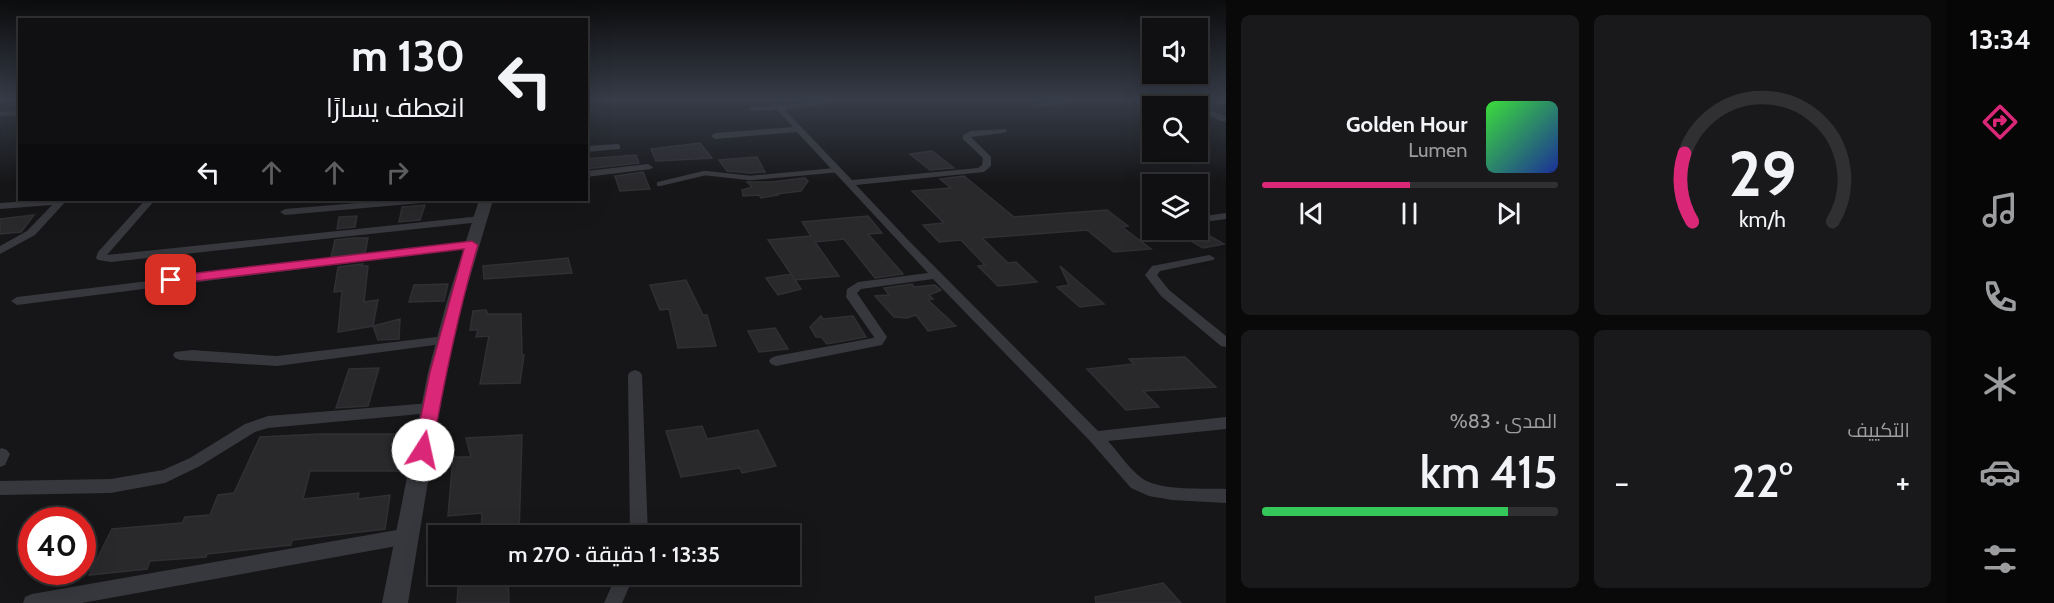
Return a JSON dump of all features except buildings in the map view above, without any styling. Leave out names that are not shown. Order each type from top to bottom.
[{"type":"street","points":[[716,136],[798,129],[1137,483],[1149,489],[1172,493],[1226,496]]},
{"type":"street","points":[[850,183],[981,170],[987,166],[987,157],[966,137],[971,134],[1003,131]]},
{"type":"street","points":[[588,149],[617,147]]},
{"type":"street","points":[[588,174],[648,167]]},
{"type":"street","points":[[0,206],[51,201]]},
{"type":"street","points":[[0,250],[31,233],[60,201]]},
{"type":"street","points":[[149,201],[102,258],[111,259],[481,219]]},
{"type":"street","points":[[285,212],[410,201]]},
{"type":"street","points":[[395,603],[445,340],[486,201]]},
{"type":"street","points":[[1208,218],[1226,216]]},
{"type":"street","points":[[17,301],[148,283],[472,245]]},
{"type":"street","points":[[1209,258],[1156,268],[1151,275],[1166,293],[1226,343]]},
{"type":"street","points":[[776,361],[881,340],[852,297],[851,292],[858,286],[936,275]]},
{"type":"street","points":[[180,355],[208,354],[249,361],[277,362],[445,340]]},
{"type":"street","points":[[635,375],[639,525]]},
{"type":"street","points":[[0,488],[111,486],[165,476],[195,462],[250,428],[268,422],[431,408]]},
{"type":"street","points":[[1095,437],[1226,423]]},
{"type":"street","points":[[32,603],[408,536]]},
{"type":"street","points":[[613,603],[621,585]]},
{"type":"lane","points":[[659,184],[705,173],[750,178],[838,170]]},
{"type":"route","points":[[171,280],[472,245],[437,372],[423,450]]}]
